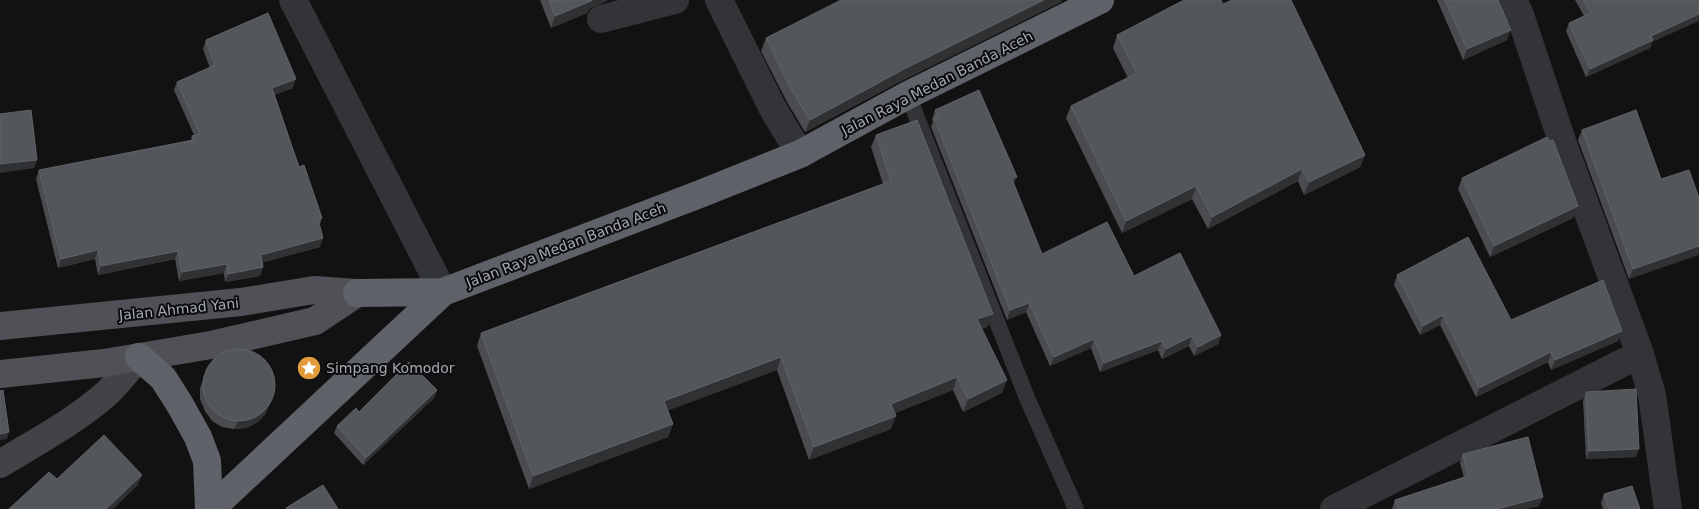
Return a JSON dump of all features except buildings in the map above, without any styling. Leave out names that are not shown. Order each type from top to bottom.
[{"type":"highway","name":"Jalan Raya Medan Banda Aceh","points":[[357,293],[443,292],[800,154],[908,95],[1100,0]]},
{"type":"highway","points":[[210,509],[443,292]]},
{"type":"highway","points":[[139,357],[163,378],[198,437],[207,461],[210,509]]},
{"type":"main road","name":"Jalan Ahmad Yani","points":[[0,326],[241,302],[314,290],[357,293]]},
{"type":"main road","points":[[0,374],[104,363],[211,346],[314,321],[357,293]]},
{"type":"main road","points":[[0,464],[53,432],[83,411],[106,393],[139,357]]},
{"type":"street","points":[[293,0],[443,292]]},
{"type":"street","points":[[602,19],[675,0]]},
{"type":"street","points":[[720,0],[773,109],[800,154]]},
{"type":"street","points":[[1513,0],[1520,14],[1563,144],[1640,354],[1652,395],[1668,509]]},
{"type":"street","points":[[1334,509],[1640,354]]},
{"type":"lane","points":[[908,95],[1027,398],[1076,509]]},
{"type":"place","name":"Simpang Komodor","points":[[309,368]]}]
